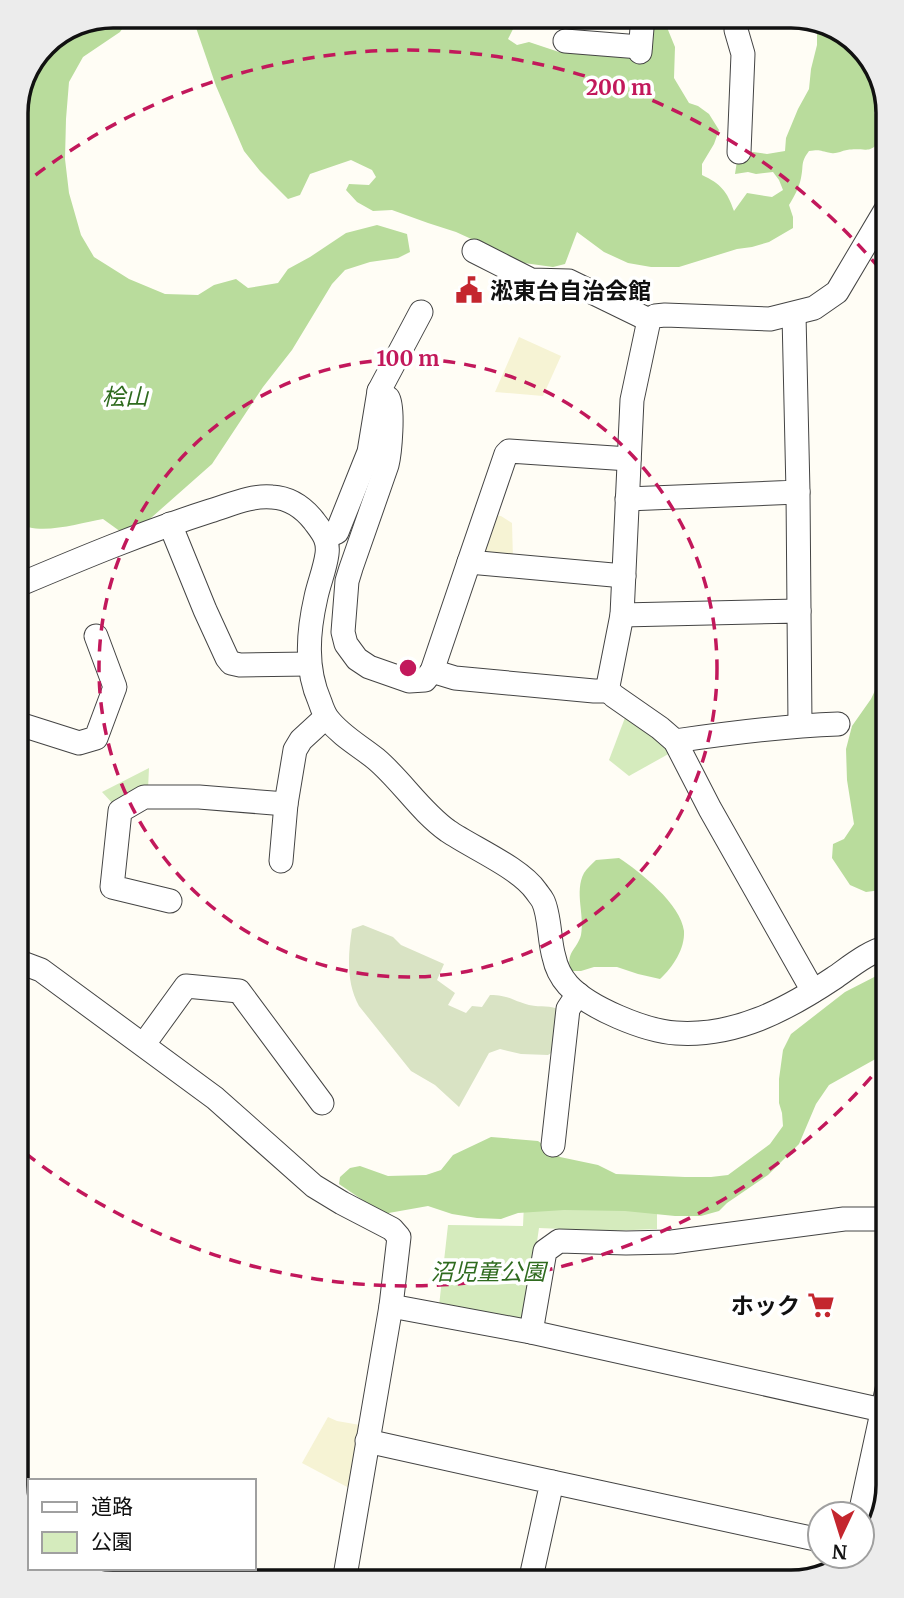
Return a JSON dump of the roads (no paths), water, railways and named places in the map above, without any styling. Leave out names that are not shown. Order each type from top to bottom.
[{"type":"street","points":[[565,41],[640,50],[642,28]]},
{"type":"street","points":[[736,28],[743,54],[739,152]]},
{"type":"street","points":[[813,991],[710,809],[675,741],[614,696],[608,686],[622,615],[632,400],[649,320],[665,315],[770,319],[814,308],[837,292],[876,226]]},
{"type":"street","points":[[474,251],[531,280],[569,281],[649,320]]},
{"type":"street","points":[[326,537],[337,532],[369,452],[379,391],[421,312]]},
{"type":"street","points":[[794,315],[800,726]]},
{"type":"street","points":[[379,391],[387,397],[391,408],[389,455],[347,581],[343,639],[357,659],[369,667],[414,682],[425,680],[432,671],[506,454],[509,451],[629,460]]},
{"type":"street","points":[[627,499],[797,492]]},
{"type":"street","points":[[28,581],[170,524],[252,498],[273,496],[286,499],[304,508],[326,537],[327,554],[311,620],[309,664],[313,686],[326,717],[342,734],[377,760],[409,795],[445,828],[530,881],[544,902],[559,972],[578,994],[644,1028],[694,1034],[720,1031],[747,1025],[775,1013],[876,951]]},
{"type":"street","points":[[170,524],[205,610],[231,663],[309,664]]},
{"type":"street","points":[[469,562],[624,576]]},
{"type":"street","points":[[622,615],[799,611]]},
{"type":"street","points":[[28,727],[79,743],[96,738],[115,687],[96,636]]},
{"type":"street","points":[[432,671],[455,678],[609,691]]},
{"type":"street","points":[[281,861],[286,804],[295,750],[301,740],[326,717]]},
{"type":"street","points":[[675,741],[720,734],[838,724]]},
{"type":"street","points":[[170,901],[110,896],[120,811],[144,797],[199,797],[286,804]]},
{"type":"street","points":[[28,965],[41,970],[215,1098],[314,1186],[392,1229],[399,1237],[391,1306],[346,1570]]},
{"type":"street","points":[[144,1044],[186,986],[239,992],[322,1104]]},
{"type":"street","points":[[553,1145],[568,1009],[578,994]]},
{"type":"street","points":[[531,1332],[545,1251],[559,1241],[672,1242],[844,1219],[876,1219]]},
{"type":"street","points":[[391,1306],[531,1332],[876,1409]]},
{"type":"street","points":[[863,1500],[876,1438]]},
{"type":"street","points":[[368,1441],[806,1537]]},
{"type":"street","points":[[533,1570],[552,1482]]},
{"type":"place","name":"淞東台自治会館","points":[[469,290]]},
{"type":"place","name":"ホック","points":[[821,1305]]},
{"type":"park label","name":"桧山","points":[[125,396]]},
{"type":"park label","name":"沼児童公園","points":[[488,1271]]}]
